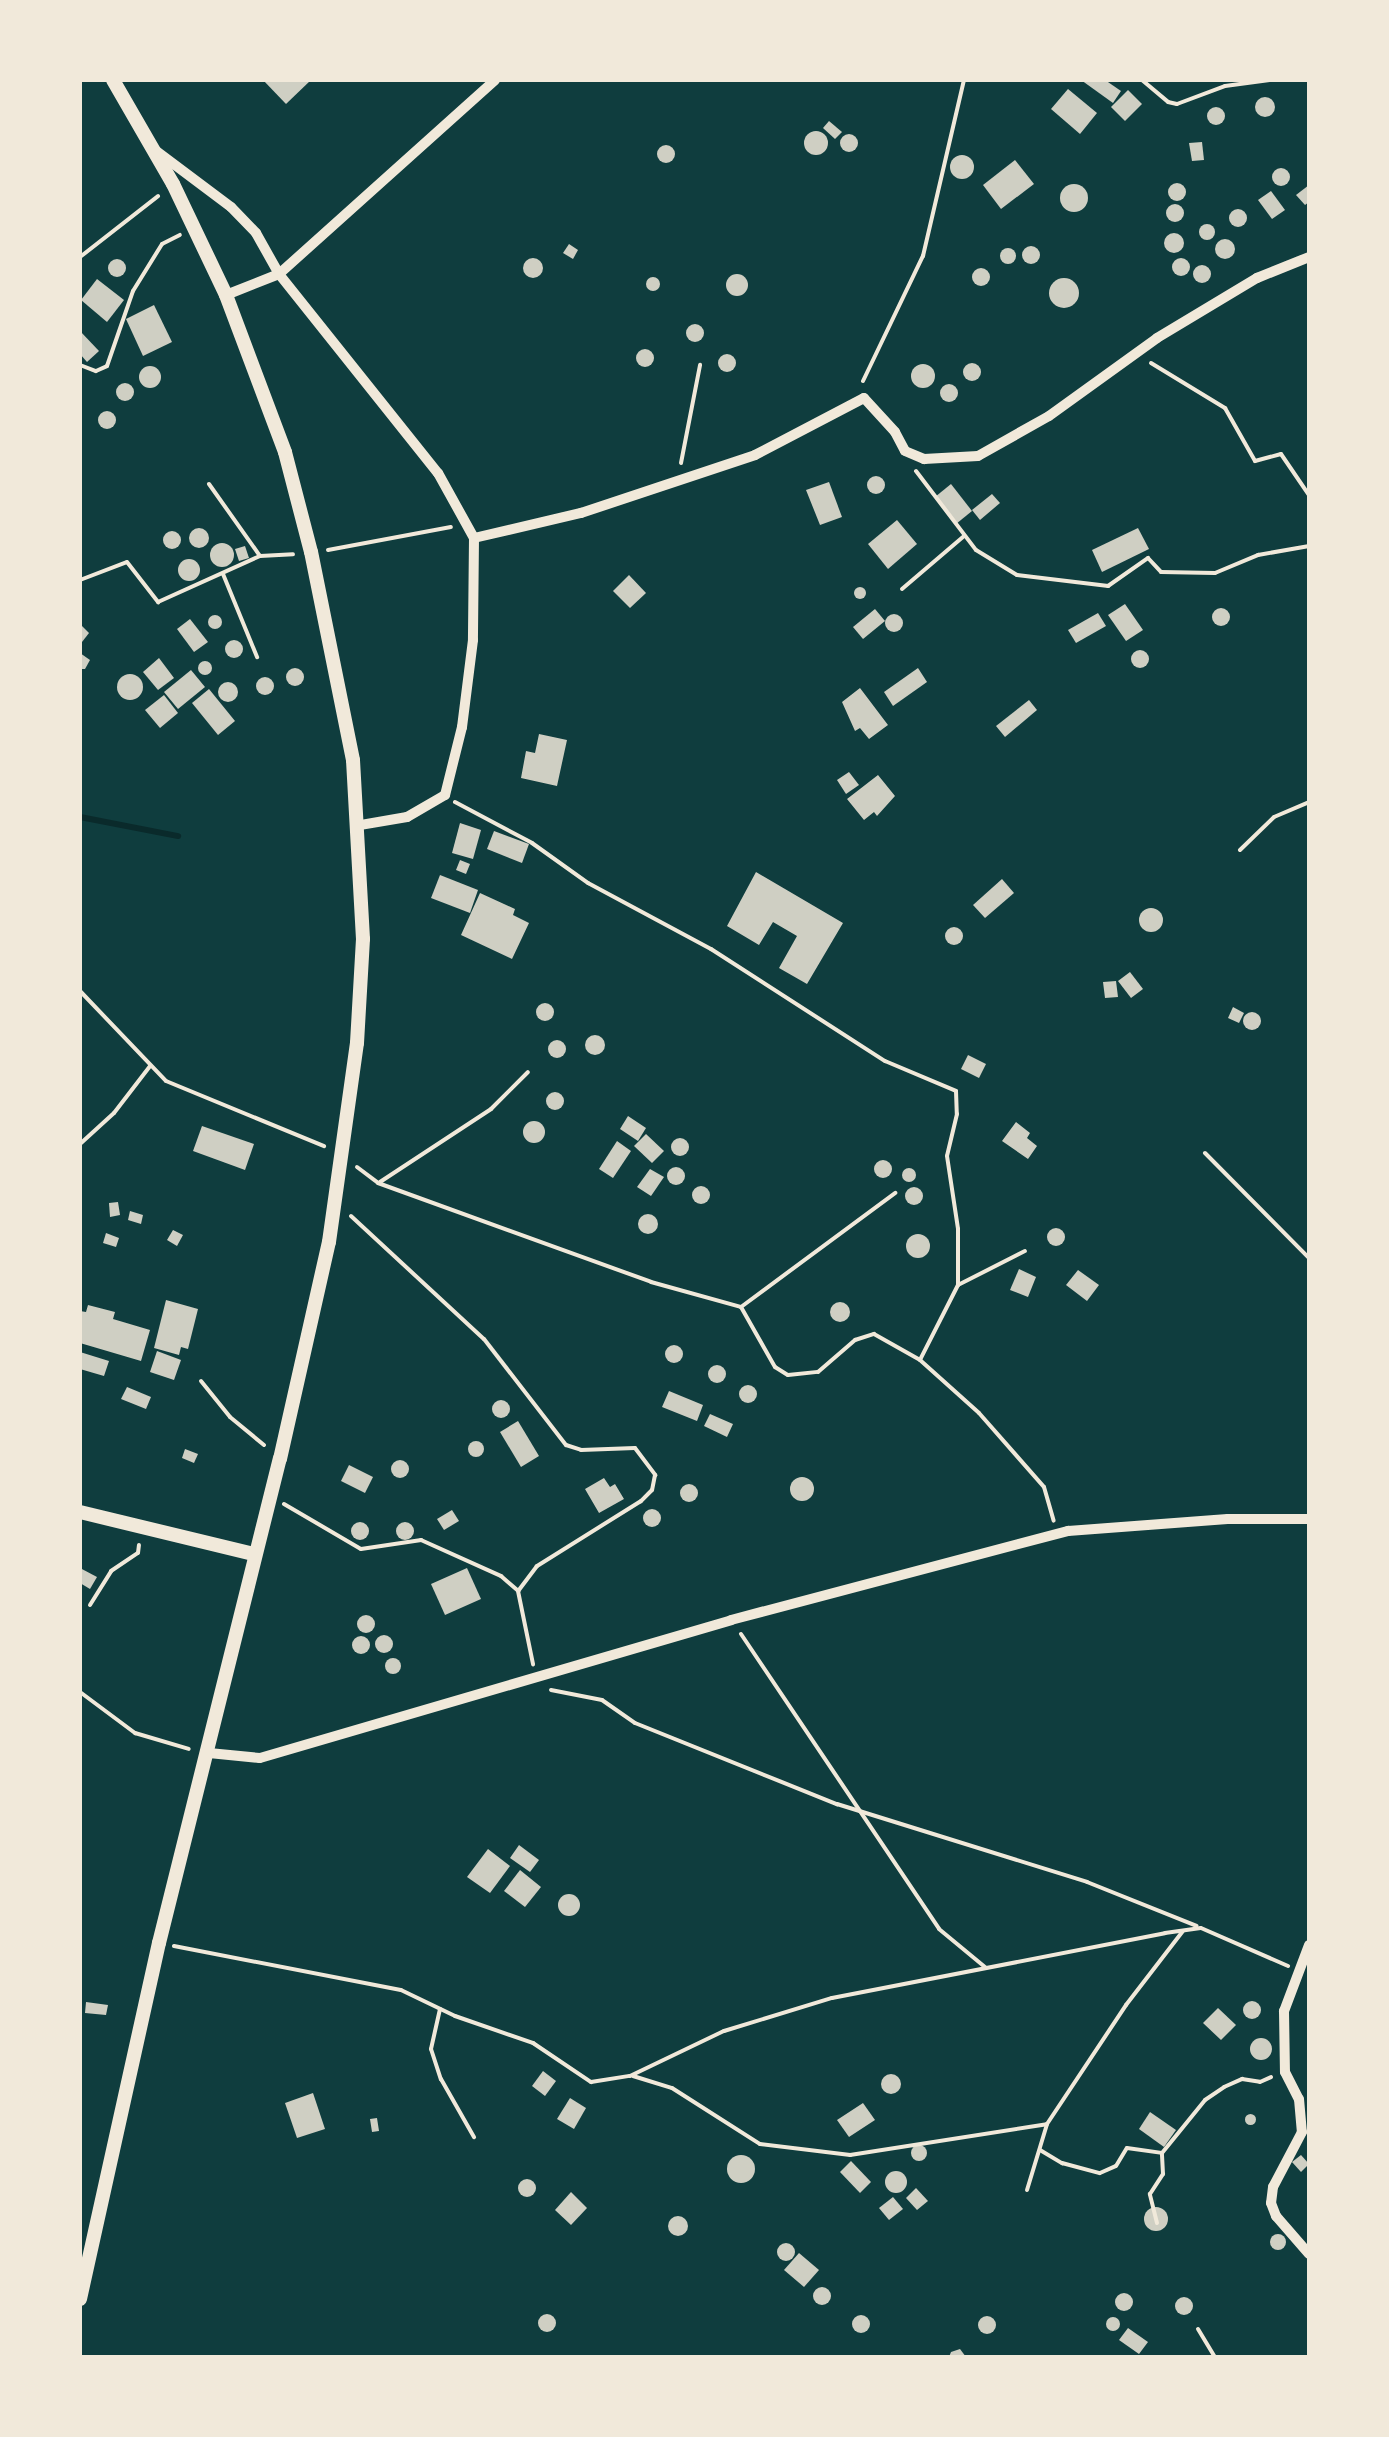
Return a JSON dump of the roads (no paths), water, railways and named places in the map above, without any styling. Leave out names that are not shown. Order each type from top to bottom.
[{"type":"street","points":[[80,2299],[159,1942],[209,1753],[253,1554],[280,1459],[337,1203],[357,1043],[363,939],[360,825],[353,760],[311,552],[285,452],[226,295],[196,230],[174,184],[113,80]]},
{"type":"street","points":[[226,295],[279,274],[496,80]]},
{"type":"street","points":[[154,149],[231,207],[256,233],[279,274],[438,472],[474,538],[473,640],[462,727],[445,794],[408,817],[360,825]]},
{"type":"street","points":[[474,538],[580,513],[755,455],[864,398],[895,432],[905,451],[924,459],[978,456],[1049,416],[1134,355],[1257,278],[1309,257]]},
{"type":"street","points":[[80,1512],[253,1554]]},
{"type":"street","points":[[209,1753],[260,1758],[731,1620],[1058,1534],[1228,1519],[1309,1518]]},
{"type":"street","points":[[1309,1946],[1296,1970],[1284,2012],[1285,2072],[1298,2099],[1302,2132],[1270,2203],[1309,2254]]},
{"type":"waterway","points":[[80,817],[178,836]]}]
